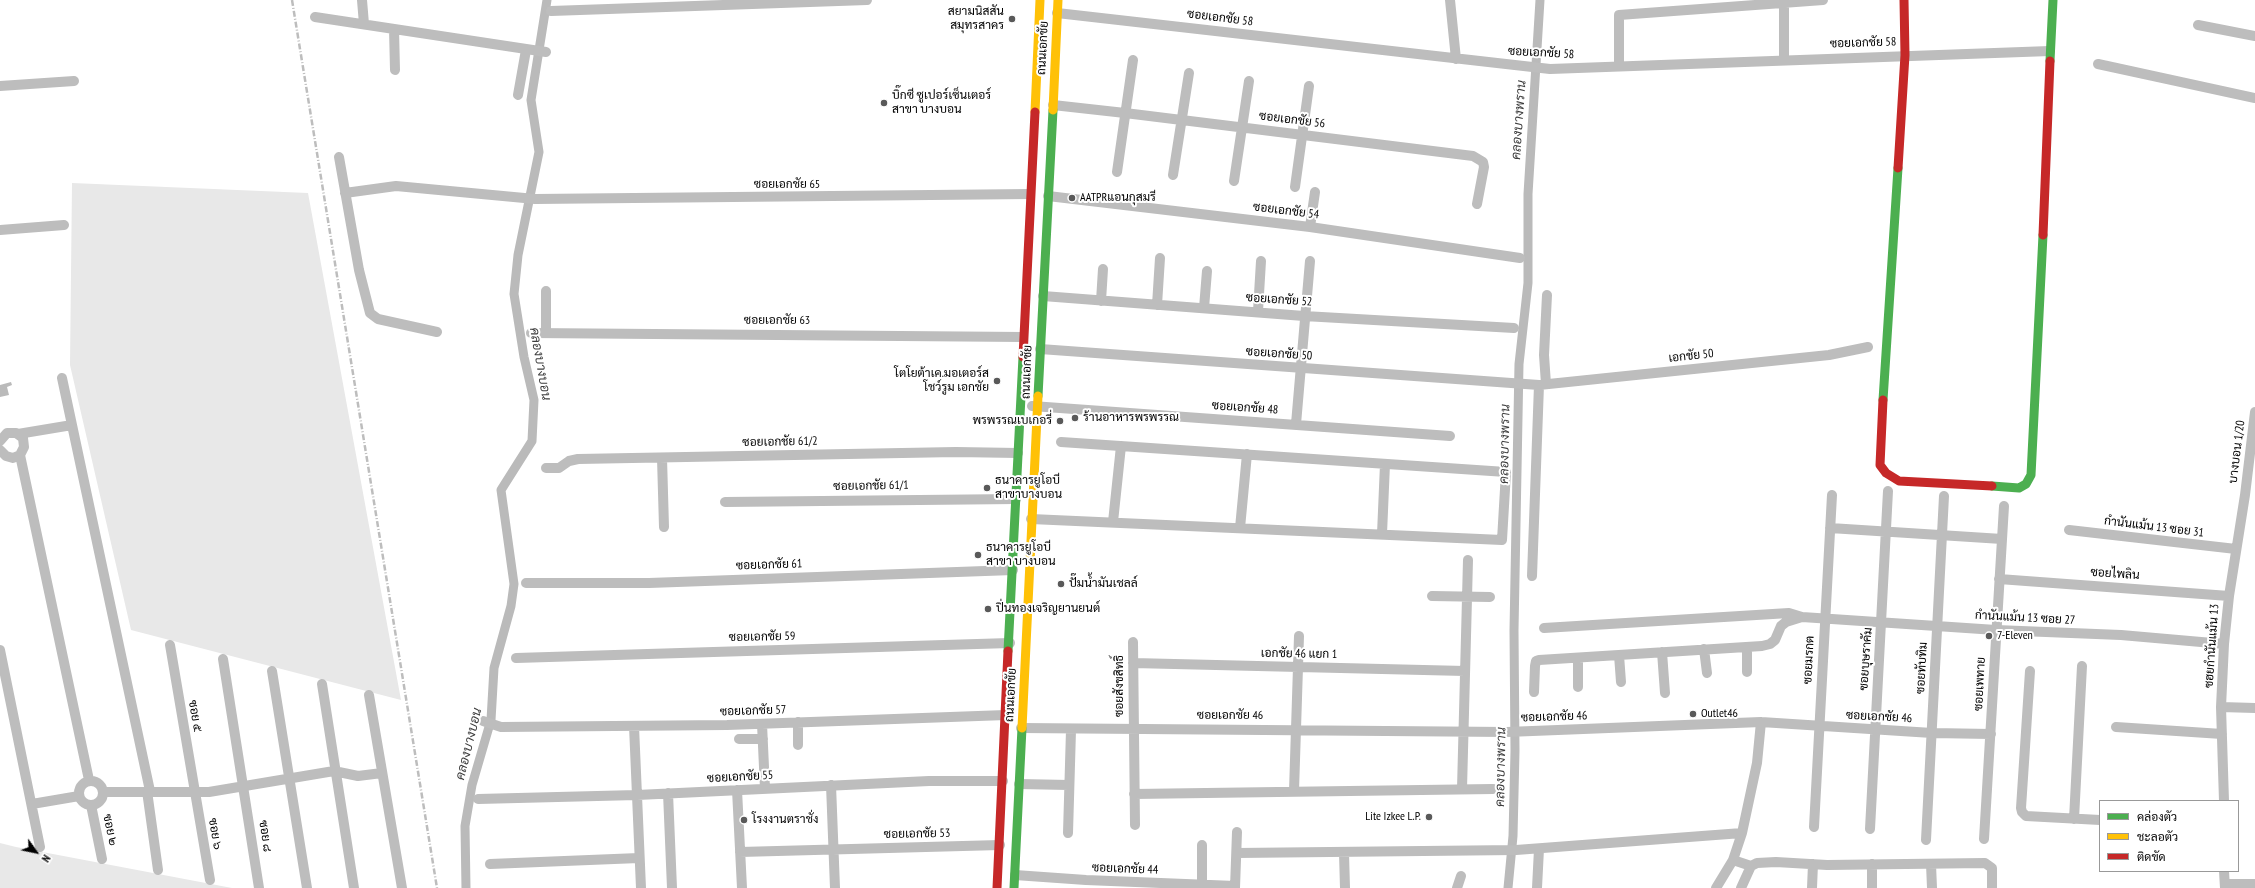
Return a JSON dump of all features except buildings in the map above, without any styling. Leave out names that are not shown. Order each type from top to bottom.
[{"type":"main road","name":"ถนนเอกชัย","points":[[997,888],[1010,643],[1022,337],[1040,0]]},
{"type":"main road","name":"ถนนเอกชัย","points":[[1014,888],[1058,0]]},
{"type":"main road","points":[[1904,0],[1905,55],[1880,465],[1886,473],[1900,481],[2019,488],[2026,484],[2029,479],[2033,463],[2053,0]]},
{"type":"main road","points":[[998,875],[1015,876]]},
{"type":"street","points":[[362,0],[364,24]]},
{"type":"street","points":[[551,11],[867,0]]},
{"type":"street","points":[[1450,0],[1456,59]]},
{"type":"street","points":[[1620,66],[1619,15],[1823,0]]},
{"type":"street","points":[[1784,3],[1784,60]]},
{"type":"street","name":"ซอยเอกชัย 58","points":[[1057,13],[1550,69],[1905,55],[2050,51]]},
{"type":"street","points":[[315,17],[528,51],[546,52]]},
{"type":"street","points":[[2198,25],[2255,36]]},
{"type":"street","points":[[394,29],[395,70]]},
{"type":"street","points":[[518,95],[528,51]]},
{"type":"street","points":[[1117,172],[1132,60]]},
{"type":"street","points":[[2098,64],[2255,98]]},
{"type":"street","points":[[1173,175],[1189,72]]},
{"type":"street","points":[[0,86],[74,81]]},
{"type":"street","points":[[1234,181],[1249,81]]},
{"type":"street","points":[[1295,187],[1309,86]]},
{"type":"street","name":"ซอยเอกชัย 56","points":[[1053,105],[1243,127],[1479,158],[1483,162],[1484,167],[1477,204]]},
{"type":"street","points":[[339,157],[358,270],[371,316],[437,332]]},
{"type":"street","name":"ซอยเอกชัย 65","points":[[345,193],[396,186],[519,198],[1030,194]]},
{"type":"street","points":[[1310,227],[1315,192]]},
{"type":"street","name":"ซอยเอกชัย 54","points":[[1048,196],[1310,227],[1520,258]]},
{"type":"street","points":[[0,230],[64,225]]},
{"type":"street","points":[[1157,305],[1160,258]]},
{"type":"street","points":[[1258,311],[1261,261]]},
{"type":"street","points":[[1296,424],[1304,316],[1310,261]]},
{"type":"street","points":[[1101,301],[1103,269]]},
{"type":"street","points":[[1204,308],[1207,271]]},
{"type":"street","points":[[546,291],[546,333]]},
{"type":"street","points":[[1532,576],[1539,384],[1544,356],[1547,295]]},
{"type":"street","name":"ซอยเอกชัย 52","points":[[1043,296],[1258,311],[1304,316],[1514,328]]},
{"type":"street","name":"ซอยเอกชัย 63","points":[[531,333],[1022,337]]},
{"type":"street","name":"เอกชัย 50","points":[[1517,384],[1539,384],[1829,355],[1868,348]]},
{"type":"street","name":"ซอยเอกชัย 50","points":[[1040,349],[1517,384]]},
{"type":"street","points":[[62,378],[148,791],[158,870]]},
{"type":"street","name":"ซอยเอกชัย 48","points":[[1020,405],[1450,436]]},
{"type":"street","name":"บางบอน 1/20","points":[[2245,495],[2255,412]]},
{"type":"street","points":[[0,439],[7,433],[18,434],[72,425]]},
{"type":"street","points":[[18,434],[24,443],[20,455],[89,780]]},
{"type":"street","points":[[1032,519],[1502,540],[1506,472],[1061,442]]},
{"type":"street","points":[[1113,522],[1121,446]]},
{"type":"street","points":[[0,450],[3,455],[9,457],[17,457],[20,455]]},
{"type":"street","name":"ซอยเอกชัย 61/2","points":[[546,468],[558,468],[573,459],[949,452],[1018,453]]},
{"type":"street","points":[[1240,528],[1247,454]]},
{"type":"street","points":[[662,458],[664,527]]},
{"type":"street","points":[[1382,534],[1385,464]]},
{"type":"street","name":"ซอยบุษราคัม","points":[[1870,829],[1874,730],[1888,491]]},
{"type":"street","name":"ซอยมรกต","points":[[1814,827],[1818,726],[1832,495]]},
{"type":"street","name":"ซฮยกำนันแม้น 13","points":[[2224,800],[2221,707],[2224,644],[2229,596],[2245,495]]},
{"type":"street","name":"ซอยทับทิม","points":[[1926,840],[1944,496]]},
{"type":"street","name":"ซอยเอกชัย 61/1","points":[[726,502],[1016,499]]},
{"type":"street","name":"ซอยเพทาย","points":[[1984,839],[2004,506]]},
{"type":"street","points":[[1830,528],[2002,539]]},
{"type":"street","name":"กำนันแม้น 13 ซอย 31","points":[[2069,530],[2236,549]]},
{"type":"street","points":[[1462,789],[1468,560]]},
{"type":"street","name":"ซอยเอกชัย 61","points":[[526,583],[649,583],[1013,570]]},
{"type":"street","name":"ซอยไพลิน","points":[[1999,579],[2229,596]]},
{"type":"street","points":[[1432,596],[1490,597]]},
{"type":"street","name":"กำนันแม้น 13 ซอย 27","points":[[1544,628],[1789,613],[1802,617],[1825,619],[1996,630],[2121,635],[2224,644]]},
{"type":"street","points":[[1534,692],[1536,661],[1747,647],[1770,644],[1775,640],[1781,626],[1802,617]]},
{"type":"street","points":[[1294,791],[1299,636]]},
{"type":"street","name":"ซอยสังขสิทธิ์","points":[[1133,642],[1135,825]]},
{"type":"street","name":"ซอยเอกชัย 59","points":[[516,658],[1010,643]]},
{"type":"street","name":"ซอย ๕","points":[[170,645],[194,791]]},
{"type":"street","points":[[1747,647],[1747,672]]},
{"type":"street","points":[[1704,649],[1707,673]]},
{"type":"street","points":[[0,650],[40,847]]},
{"type":"street","points":[[1662,652],[1665,693]]},
{"type":"street","points":[[1619,655],[1621,682]]},
{"type":"street","points":[[1578,658],[1578,687]]},
{"type":"street","name":"ซอย ๘","points":[[223,659],[259,888]]},
{"type":"street","name":"เอกชัย 46 แยก 1","points":[[1133,663],[1465,671]]},
{"type":"street","points":[[2074,819],[2082,666]]},
{"type":"street","points":[[272,671],[288,778],[307,888]]},
{"type":"street","points":[[2030,671],[2020,808],[2026,816],[2099,820]]},
{"type":"street","points":[[322,684],[334,771],[354,888]]},
{"type":"street","points":[[369,695],[402,888]]},
{"type":"street","points":[[2221,707],[2255,708]]},
{"type":"street","name":"ซอยเอกชัย 57","points":[[483,721],[501,727],[634,726],[762,724],[1006,715]]},
{"type":"street","points":[[798,722],[798,745]]},
{"type":"street","points":[[1716,888],[1732,860],[1742,833],[1756,763],[1761,722]]},
{"type":"street","name":"ซอยเอกชัย 46","points":[[1021,728],[1071,730],[1464,730],[1507,732],[1761,722],[1874,730],[1991,734]]},
{"type":"street","points":[[762,724],[765,789]]},
{"type":"street","points":[[634,726],[641,888]]},
{"type":"street","points":[[2116,727],[2222,734]]},
{"type":"street","points":[[1068,833],[1071,730]]},
{"type":"street","points":[[739,739],[763,739]]},
{"type":"street","points":[[103,792],[209,792],[334,771],[358,776],[382,773]]},
{"type":"street","points":[[89,780],[99,783],[103,792],[99,802],[91,805],[83,802],[79,796],[80,787],[89,780]]},
{"type":"street","name":"ซอยเอกชัย 55","points":[[478,799],[637,795],[929,781],[1003,781]]},
{"type":"street","points":[[1019,784],[1069,785]]},
{"type":"street","points":[[831,786],[836,888]]},
{"type":"street","points":[[1134,794],[1493,789]]},
{"type":"street","points":[[737,790],[742,888]]},
{"type":"street","name":"ซอย ๖","points":[[194,791],[210,880]]},
{"type":"street","points":[[668,793],[672,888]]},
{"type":"street","points":[[32,804],[79,796]]},
{"type":"street","name":"ซอย ๒","points":[[91,805],[102,859]]},
{"type":"street","points":[[1235,887],[1237,832]]},
{"type":"street","points":[[1237,853],[1514,850],[1742,833]]},
{"type":"street","name":"ซอยเอกชัย 53","points":[[740,852],[1000,845]]},
{"type":"street","points":[[1202,845],[1202,884]]},
{"type":"street","points":[[1537,888],[1539,849]]},
{"type":"street","points":[[1344,853],[1345,888]]},
{"type":"street","points":[[490,864],[639,858]]},
{"type":"street","points":[[1732,860],[1751,866]]},
{"type":"street","points":[[1741,888],[1751,866],[1757,863],[1776,862],[1813,864],[1989,865],[1992,868],[1992,888]]},
{"type":"street","points":[[1812,888],[1813,864]]},
{"type":"street","points":[[1872,864],[1872,888]]},
{"type":"street","points":[[1931,864],[1932,888]]},
{"type":"street","points":[[2224,872],[2225,886],[2255,884]]},
{"type":"street","name":"ซอยเอกชัย 44","points":[[1015,876],[1086,884],[1202,884],[1235,887]]},
{"type":"street","points":[[1457,888],[1461,876]]},
{"type":"shaded area","points":[[72,183],[308,193],[401,700],[131,630],[70,365]]},
{"type":"shaded area","points":[[11,382],[12,385],[7,387],[9,395],[0,397],[0,385]]},
{"type":"shaded area","points":[[0,843],[16,847],[232,888],[0,888]]},
{"type":"waterway","name":"คลองบางบอน","points":[[466,888],[465,826],[472,785],[491,720],[494,668],[511,606],[514,584],[501,490],[532,441],[534,400],[524,357],[514,294],[518,255],[539,152],[531,100],[547,0]]},
{"type":"waterway","name":"คลองบางพราน","points":[[1508,888],[1513,836],[1515,751],[1514,630],[1519,364],[1528,283],[1528,194],[1540,0]]},
{"type":"railway","points":[[292,0],[437,888]]},
{"type":"traffic: fast","points":[[2050,61],[2053,0]]},
{"type":"traffic: fast","points":[[1038,396],[1053,110]]},
{"type":"traffic: fast","points":[[1883,400],[1898,168]]},
{"type":"traffic: fast","points":[[1992,486],[2019,488],[2026,484],[2031,475],[2043,235]]},
{"type":"traffic: fast","points":[[1008,651],[1023,357]]},
{"type":"traffic: fast","points":[[1014,888],[1022,728]]},
{"type":"traffic: slow","points":[[1035,112],[1040,0]]},
{"type":"traffic: slow","points":[[1053,110],[1058,0]]},
{"type":"traffic: slow","points":[[1022,728],[1038,396]]},
{"type":"traffic: jam","points":[[1898,168],[1905,55],[1904,0]]},
{"type":"traffic: jam","points":[[2043,235],[2050,61]]},
{"type":"traffic: jam","points":[[1023,357],[1035,112]]},
{"type":"traffic: jam","points":[[1883,400],[1880,465],[1886,473],[1899,481],[1992,486]]},
{"type":"traffic: jam","points":[[997,888],[1008,651]]},
{"type":"place","name":"สยามนิสสัน สมุทรสาคร","points":[[1012,19]]},
{"type":"place","name":"บิ๊กซี ซูเปอร์เซ็นเตอร์ สาขา บางบอน","points":[[884,103]]},
{"type":"place","name":"AATPRแอนกุสมรี","points":[[1072,198]]},
{"type":"place","name":"โตโยต้าเค.มอเตอร์ส โชว์รูม เอกชัย","points":[[997,381]]},
{"type":"place","name":"ร้านอาหารพรพรรณ","points":[[1075,418]]},
{"type":"place","name":"พรพรรณเบเกอรี่","points":[[1060,421]]},
{"type":"place","name":"ธนาคารยูโอบี สาขาบางบอน","points":[[987,488]]},
{"type":"place","name":"ธนาคารยูโอบี สาขา บางบอน","points":[[978,555]]},
{"type":"place","name":"ปั๊มน้ำมันเชลล์","points":[[1061,584]]},
{"type":"place","name":"ปิ่นทองเจริญยานยนต์","points":[[988,609]]},
{"type":"place","name":"7-Eleven","points":[[1989,636]]},
{"type":"place","name":"Outlet46","points":[[1693,714]]},
{"type":"place","name":"Lite Izkee L.P.","points":[[1429,817]]},
{"type":"place","name":"โรงงานตราชั่ง","points":[[744,820]]}]
